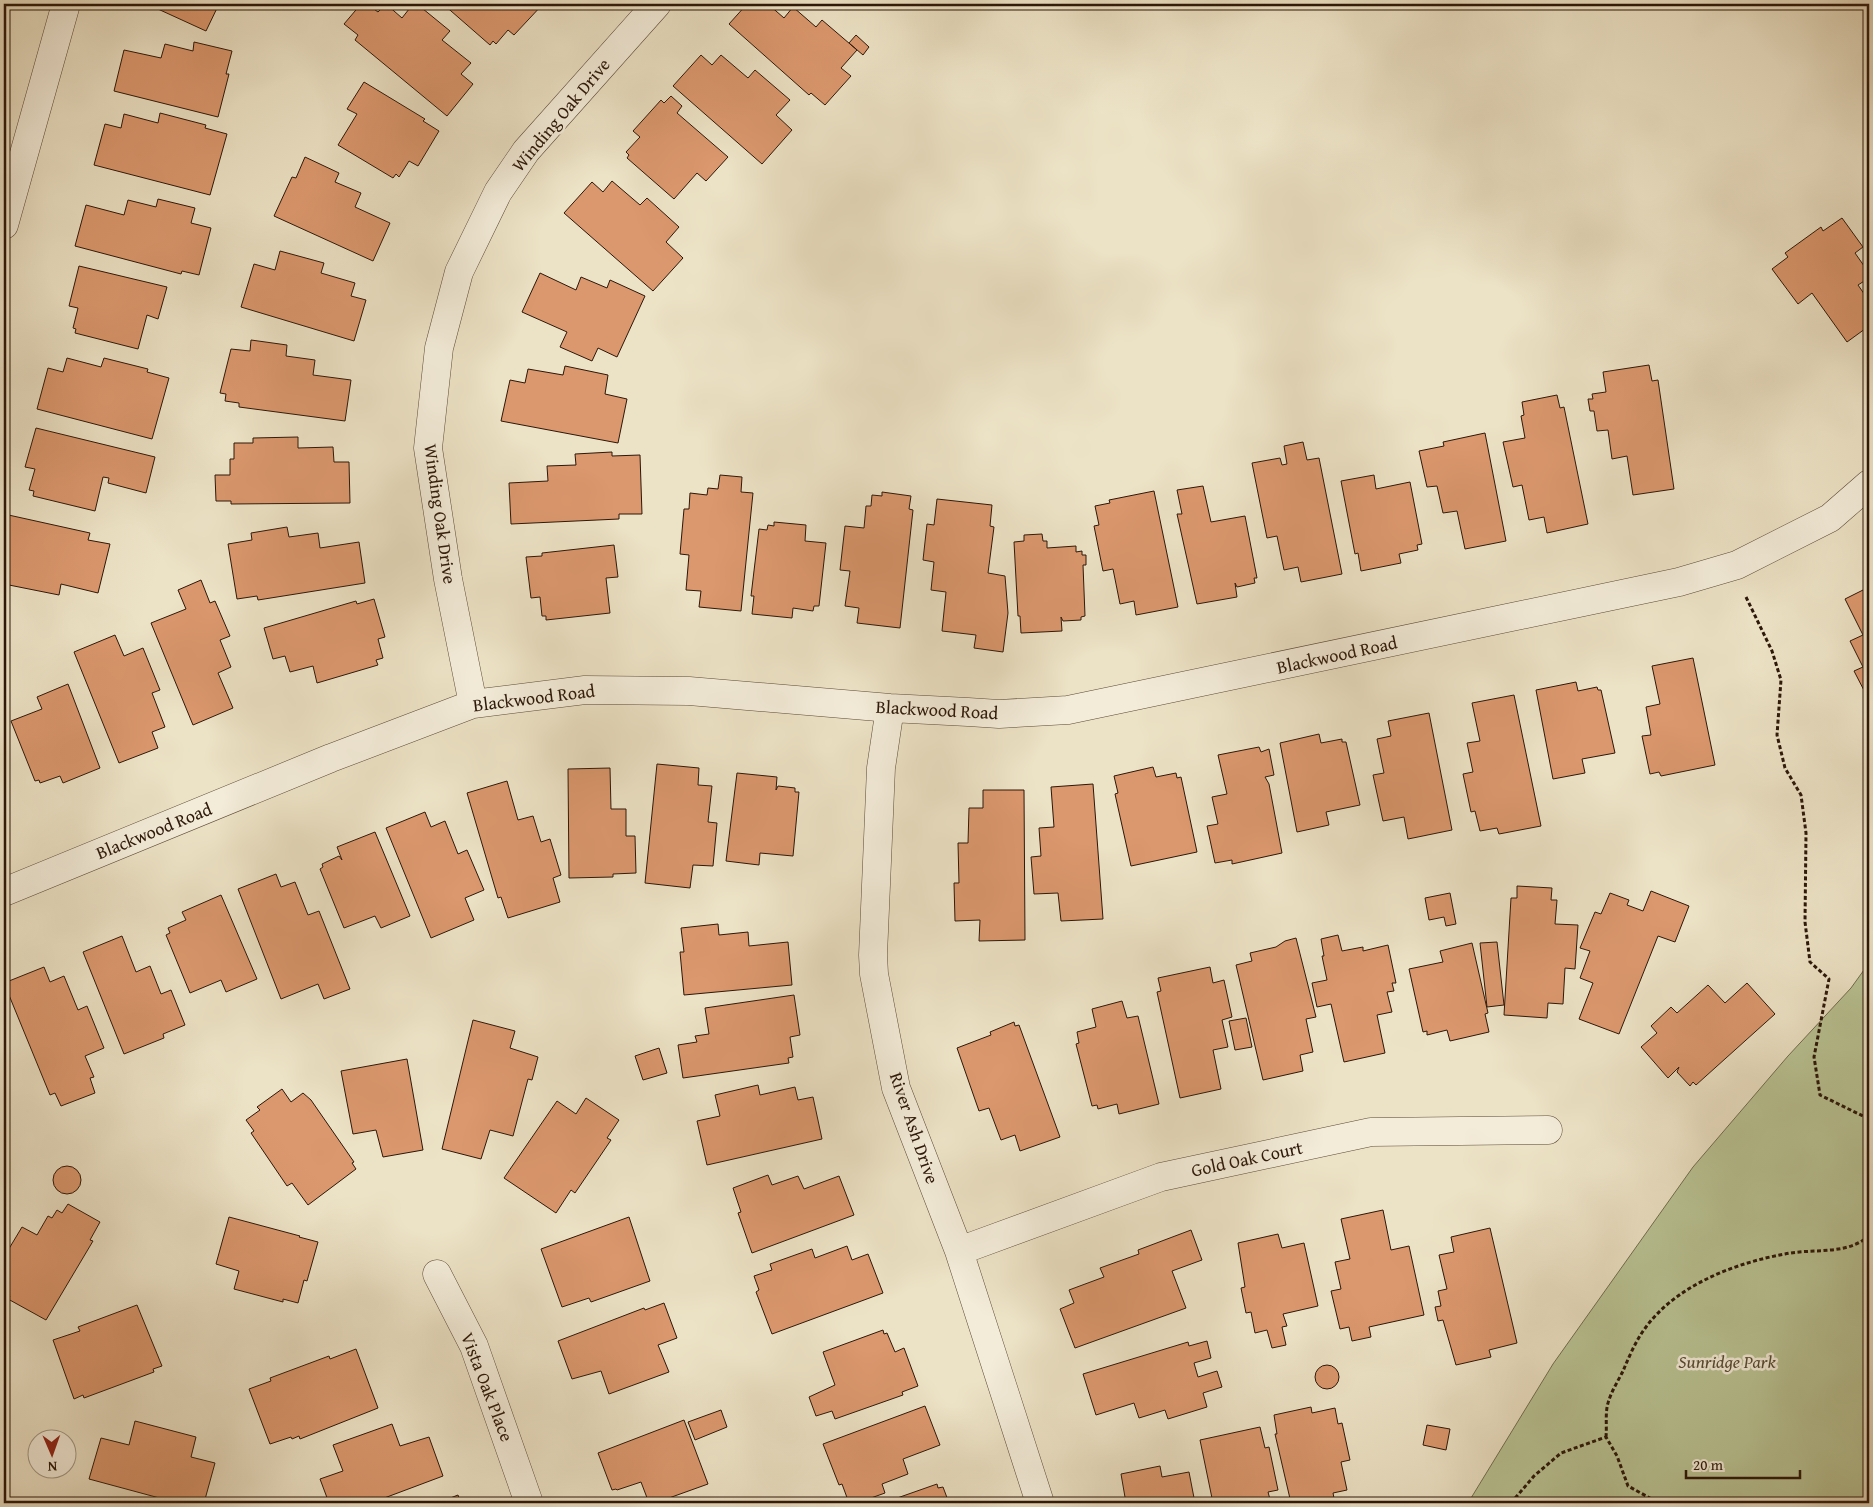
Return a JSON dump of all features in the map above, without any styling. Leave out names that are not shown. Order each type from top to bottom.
[{"type":"street","points":[[4,225],[66,4]]},
{"type":"street","name":"Winding Oak Drive","points":[[473,704],[448,579],[428,448],[434,385],[444,329],[459,272],[498,192],[526,152],[657,4]]},
{"type":"street","name":"Blackwood Road","points":[[4,892],[348,751],[473,704],[585,690],[679,690],[890,708],[999,714],[1068,710],[1647,590],[1737,565],[1830,518],[1869,484]]},
{"type":"street","name":"River Ash Drive","points":[[890,708],[881,768],[873,955],[874,974],[896,1088],[959,1251],[1040,1503]]},
{"type":"street","name":"Gold Oak Court","points":[[959,1251],[1161,1177],[1371,1132],[1548,1130]]},
{"type":"street","name":"Vista Oak Place","points":[[437,1274],[474,1346],[529,1503]]},
{"type":"path","points":[[1737,565],[1748,602],[1772,651],[1781,680],[1777,736],[1785,768],[1801,795],[1806,833],[1805,922],[1810,962],[1829,979],[1814,1057],[1820,1095],[1869,1120]]},
{"type":"path","points":[[1660,1503],[1628,1486],[1617,1456],[1606,1437],[1608,1403],[1646,1327],[1676,1297],[1708,1279],[1743,1264],[1787,1253],[1824,1252],[1852,1246],[1869,1236]]},
{"type":"path","points":[[1511,1503],[1534,1476],[1560,1453],[1606,1437]]},
{"type":"green space","name":"Sunridge Park","points":[[1869,963],[1869,1503],[1468,1503],[1553,1364],[1693,1167],[1788,1056],[1851,988]]},
{"type":"building","points":[[147,4],[219,4],[206,31]]},
{"type":"building","points":[[361,4],[367,4],[378,12],[386,4],[402,18],[413,4],[417,4],[450,31],[442,40],[471,63],[461,74],[473,84],[447,116],[355,40],[358,35],[344,24]]},
{"type":"building","points":[[443,4],[543,4],[514,35],[508,30],[496,44],[493,41],[490,45]]},
{"type":"building","points":[[747,4],[768,4],[784,18],[793,7],[816,27],[822,20],[857,50],[841,68],[851,76],[825,105],[811,93],[809,95],[729,24]]},
{"type":"building","points":[[856,35],[869,47],[863,55],[849,43]]},
{"type":"building","points":[[194,42],[232,51],[226,74],[229,74],[218,117],[114,91],[124,50],[161,58],[165,44],[193,51]]},
{"type":"building","points":[[701,55],[712,65],[721,55],[748,78],[755,70],[790,100],[776,115],[792,130],[762,164],[673,86]]},
{"type":"building","points":[[364,82],[425,119],[423,121],[439,131],[418,166],[409,161],[399,177],[396,174],[393,178],[338,145],[357,114],[347,109]]},
{"type":"building","points":[[671,96],[682,106],[677,113],[728,157],[706,181],[697,173],[674,199],[627,158],[629,155],[626,152],[640,137],[633,131],[661,100],[664,103]]},
{"type":"building","points":[[160,113],[206,125],[205,128],[227,134],[210,195],[94,165],[105,124],[121,128],[124,114],[158,123]]},
{"type":"building","points":[[305,157],[339,173],[335,182],[361,193],[355,207],[390,223],[373,261],[274,216],[292,177],[296,178]]},
{"type":"building","points":[[612,181],[640,205],[647,198],[679,227],[666,242],[683,258],[653,291],[564,213],[592,182],[603,192]]},
{"type":"building","points":[[158,199],[195,208],[191,223],[211,228],[199,275],[182,271],[181,274],[75,246],[86,205],[124,215],[128,200],[156,207]]},
{"type":"building","points":[[1842,218],[1863,247],[1855,253],[1869,273],[1869,278],[1858,285],[1869,301],[1869,326],[1847,342],[1812,293],[1798,304],[1772,269],[1788,257],[1785,253],[1821,227],[1823,231]]},
{"type":"building","points":[[280,251],[324,263],[321,273],[355,283],[351,296],[366,300],[354,341],[241,307],[254,264],[275,270]]},
{"type":"building","points":[[79,266],[167,287],[158,319],[147,315],[138,349],[75,333],[76,329],[73,328],[78,308],[69,306]]},
{"type":"building","points":[[540,273],[576,290],[581,277],[607,288],[610,280],[645,296],[617,357],[598,348],[592,361],[560,347],[567,332],[522,312]]},
{"type":"building","points":[[251,340],[287,345],[286,356],[315,360],[313,375],[351,380],[345,421],[239,407],[239,403],[225,401],[226,394],[220,393],[231,349],[250,351]]},
{"type":"building","points":[[67,358],[101,367],[104,358],[148,369],[147,372],[169,378],[152,439],[37,409],[48,368],[63,372]]},
{"type":"building","points":[[1649,365],[1652,381],[1658,380],[1674,489],[1633,495],[1627,456],[1612,459],[1608,430],[1597,431],[1594,411],[1590,411],[1588,399],[1593,399],[1592,394],[1606,392],[1603,372]]},
{"type":"building","points":[[565,366],[608,375],[605,394],[627,399],[618,443],[501,421],[510,380],[525,383],[528,369],[563,375]]},
{"type":"building","points":[[1557,395],[1560,408],[1564,407],[1588,524],[1547,533],[1544,517],[1529,520],[1522,485],[1513,487],[1503,442],[1525,438],[1521,416],[1524,415],[1522,402]]},
{"type":"building","points":[[36,428],[155,457],[146,493],[108,483],[109,478],[103,477],[95,511],[33,496],[34,491],[29,490],[35,469],[25,467]]},
{"type":"building","points":[[1485,433],[1506,541],[1465,549],[1457,511],[1443,513],[1437,486],[1427,487],[1419,451],[1444,446],[1443,442]]},
{"type":"building","points":[[298,437],[298,448],[333,447],[334,462],[349,462],[350,503],[231,504],[231,501],[216,501],[215,475],[230,475],[230,459],[234,459],[234,443],[253,443],[253,438]]},
{"type":"building","points":[[1303,442],[1307,460],[1319,458],[1342,574],[1301,582],[1298,567],[1284,570],[1277,536],[1267,538],[1252,463],[1280,458],[1282,465],[1287,464],[1284,446]]},
{"type":"building","points":[[612,452],[612,456],[640,455],[642,514],[619,514],[619,519],[511,524],[509,483],[548,481],[547,466],[576,465],[575,454]]},
{"type":"building","points":[[720,475],[742,477],[741,492],[753,493],[741,611],[699,607],[701,591],[686,590],[689,555],[680,554],[684,509],[689,509],[690,493],[707,495],[708,488],[718,489]]},
{"type":"building","points":[[1374,475],[1376,489],[1410,482],[1422,544],[1417,545],[1418,550],[1399,554],[1401,563],[1361,571],[1358,553],[1355,554],[1341,481]]},
{"type":"building","points":[[1203,486],[1211,522],[1245,516],[1257,578],[1254,578],[1255,583],[1237,587],[1235,583],[1237,597],[1197,604],[1177,514],[1182,514],[1177,490]]},
{"type":"building","points":[[1154,491],[1178,607],[1136,615],[1134,601],[1120,604],[1113,569],[1103,571],[1094,526],[1099,525],[1095,506],[1110,503],[1109,500]]},
{"type":"building","points":[[882,492],[911,496],[909,509],[913,510],[900,628],[857,623],[859,608],[845,606],[850,571],[840,570],[845,526],[864,528],[866,506],[871,506],[872,495],[882,496]]},
{"type":"building","points":[[937,499],[992,505],[990,526],[994,527],[988,573],[1005,576],[1008,613],[1003,652],[974,648],[976,635],[942,631],[946,592],[931,590],[934,562],[923,560],[927,524],[934,525]]},
{"type":"building","points":[[4,514],[90,533],[88,540],[110,544],[98,593],[61,584],[59,595],[4,584]]},
{"type":"building","points":[[774,522],[806,525],[805,541],[826,543],[819,606],[814,606],[813,611],[793,608],[792,618],[752,614],[754,596],[751,596],[759,529],[767,530],[768,525],[774,526]]},
{"type":"building","points":[[287,527],[289,537],[318,533],[320,548],[359,542],[365,583],[258,600],[257,596],[237,599],[228,544],[252,540],[251,533]]},
{"type":"building","points":[[1042,534],[1043,541],[1047,541],[1047,548],[1076,546],[1076,552],[1082,551],[1082,555],[1086,555],[1086,565],[1083,565],[1085,616],[1081,617],[1081,620],[1063,621],[1061,617],[1062,631],[1021,633],[1020,616],[1018,616],[1014,542],[1024,541],[1024,535]]},
{"type":"building","points":[[614,545],[618,577],[606,578],[610,613],[546,620],[546,616],[542,616],[540,597],[531,598],[526,557],[542,556],[542,553]]},
{"type":"building","points":[[201,580],[210,603],[215,601],[230,636],[220,640],[231,667],[218,673],[233,708],[193,725],[151,623],[186,609],[178,590]]},
{"type":"building","points":[[1869,587],[1869,700],[1854,671],[1863,667],[1850,641],[1863,635],[1845,599]]},
{"type":"building","points":[[374,599],[385,637],[378,639],[383,658],[376,660],[378,665],[317,683],[313,666],[290,672],[285,656],[273,659],[264,628],[356,601],[357,604]]},
{"type":"building","points":[[115,635],[124,656],[143,648],[160,690],[152,693],[165,727],[152,732],[158,748],[119,763],[74,652]]},
{"type":"building","points":[[1693,658],[1715,765],[1661,776],[1659,772],[1650,774],[1642,736],[1651,735],[1646,707],[1660,704],[1652,666]]},
{"type":"building","points":[[1576,682],[1578,691],[1597,687],[1598,690],[1601,690],[1615,753],[1582,759],[1585,773],[1553,779],[1536,690]]},
{"type":"building","points":[[68,684],[100,768],[63,783],[60,776],[40,783],[39,780],[35,781],[11,721],[42,709],[37,697]]},
{"type":"building","points":[[1514,695],[1541,826],[1499,834],[1497,828],[1480,831],[1475,811],[1471,812],[1463,774],[1473,772],[1467,743],[1480,741],[1472,703]]},
{"type":"building","points":[[1429,713],[1452,830],[1408,839],[1404,817],[1383,821],[1373,775],[1384,773],[1377,739],[1391,736],[1388,721]]},
{"type":"building","points":[[1319,734],[1321,743],[1342,739],[1342,742],[1346,742],[1360,805],[1326,812],[1329,825],[1297,832],[1280,743]]},
{"type":"building","points":[[1259,747],[1261,752],[1269,749],[1274,775],[1265,777],[1269,784],[1282,853],[1232,864],[1232,860],[1215,863],[1207,826],[1218,824],[1212,797],[1227,794],[1218,755]]},
{"type":"building","points":[[657,764],[699,768],[698,785],[712,786],[708,822],[717,823],[713,866],[693,865],[690,888],[645,883]]},
{"type":"building","points":[[1153,767],[1156,777],[1176,773],[1177,778],[1181,777],[1197,852],[1131,866],[1115,794],[1118,793],[1114,776]]},
{"type":"building","points":[[610,768],[611,809],[626,809],[626,836],[635,836],[636,873],[613,874],[613,877],[569,878],[568,769]]},
{"type":"building","points":[[737,773],[777,777],[776,790],[778,786],[795,788],[795,792],[799,792],[793,856],[760,853],[759,865],[726,861]]},
{"type":"building","points":[[507,781],[518,820],[533,816],[541,842],[550,839],[561,875],[553,878],[560,902],[508,918],[501,897],[498,898],[467,793]]},
{"type":"building","points":[[1093,784],[1103,919],[1061,921],[1058,893],[1034,894],[1031,857],[1041,856],[1039,828],[1054,827],[1051,787]]},
{"type":"building","points":[[983,790],[1024,790],[1025,940],[979,941],[980,920],[955,921],[954,883],[959,883],[958,843],[968,843],[969,808],[983,808]]},
{"type":"building","points":[[425,812],[431,827],[445,821],[458,854],[467,850],[484,890],[465,898],[474,920],[431,938],[386,828]]},
{"type":"building","points":[[375,832],[410,916],[381,928],[375,916],[344,928],[320,869],[323,867],[322,864],[339,856],[342,860],[337,847]]},
{"type":"building","points":[[276,874],[281,887],[295,882],[308,915],[319,911],[350,989],[324,999],[318,984],[281,999],[238,889]]},
{"type":"building","points":[[1517,886],[1552,888],[1551,900],[1557,900],[1555,924],[1578,925],[1575,969],[1565,968],[1563,1004],[1548,1003],[1547,1018],[1504,1015],[1511,898],[1517,898]]},
{"type":"building","points":[[1651,891],[1689,906],[1675,942],[1658,936],[1619,1034],[1579,1019],[1593,983],[1580,978],[1590,951],[1580,948],[1595,912],[1601,914],[1610,893],[1629,900],[1627,905],[1643,911]]},
{"type":"building","points":[[1450,893],[1456,924],[1446,926],[1444,917],[1429,920],[1425,898]]},
{"type":"building","points":[[221,895],[257,979],[226,992],[221,980],[190,993],[166,935],[170,933],[168,928],[186,920],[182,912]]},
{"type":"building","points":[[718,924],[719,935],[748,932],[749,946],[788,942],[792,985],[684,995],[680,952],[684,952],[681,928]]},
{"type":"building","points":[[1338,935],[1342,951],[1363,947],[1363,951],[1388,945],[1396,983],[1392,983],[1394,991],[1387,992],[1392,1012],[1377,1015],[1385,1053],[1344,1062],[1331,1004],[1317,1007],[1312,983],[1327,980],[1321,939]]},
{"type":"building","points":[[122,936],[136,972],[150,966],[161,994],[171,990],[185,1025],[163,1034],[164,1038],[124,1054],[83,952]]},
{"type":"building","points":[[1296,938],[1316,1017],[1306,1019],[1313,1052],[1300,1055],[1303,1071],[1263,1080],[1236,965],[1252,961],[1250,953],[1276,947],[1285,941]]},
{"type":"building","points":[[1497,942],[1504,1005],[1487,1007],[1480,943]]},
{"type":"building","points":[[1472,943],[1488,1013],[1485,1014],[1489,1032],[1450,1041],[1447,1030],[1427,1035],[1427,1031],[1423,1032],[1409,969],[1443,962],[1440,951]]},
{"type":"building","points":[[44,967],[50,982],[64,976],[78,1010],[87,1006],[104,1048],[85,1056],[94,1077],[90,1078],[95,1093],[61,1106],[55,1093],[50,1095],[4,983]]},
{"type":"building","points":[[1210,967],[1213,983],[1224,980],[1232,1017],[1222,1020],[1228,1047],[1213,1050],[1221,1089],[1180,1098],[1157,992],[1161,991],[1158,978]]},
{"type":"building","points":[[1747,983],[1775,1014],[1696,1085],[1693,1082],[1690,1086],[1677,1072],[1679,1067],[1668,1078],[1641,1047],[1657,1033],[1651,1026],[1671,1007],[1677,1013],[1708,985],[1725,1003]]},
{"type":"building","points":[[794,995],[800,1035],[790,1037],[793,1057],[788,1058],[789,1063],[683,1078],[678,1045],[697,1042],[695,1036],[709,1034],[705,1008]]},
{"type":"building","points":[[1122,1001],[1127,1018],[1138,1016],[1159,1104],[1119,1114],[1117,1104],[1098,1109],[1097,1105],[1092,1106],[1076,1044],[1079,1043],[1077,1032],[1096,1027],[1092,1009]]},
{"type":"building","points":[[1246,1018],[1252,1047],[1235,1050],[1229,1021]]},
{"type":"building","points":[[473,1020],[515,1031],[510,1048],[538,1057],[532,1080],[528,1079],[513,1136],[490,1130],[481,1159],[442,1149]]},
{"type":"building","points":[[1014,1022],[1015,1026],[1019,1025],[1060,1137],[1020,1151],[1015,1135],[1001,1140],[989,1108],[979,1111],[957,1048],[991,1035],[990,1032]]},
{"type":"building","points":[[659,1048],[667,1073],[643,1080],[635,1056]]},
{"type":"building","points":[[407,1059],[423,1150],[383,1157],[376,1130],[353,1134],[341,1071]]},
{"type":"building","points":[[758,1085],[760,1095],[795,1087],[798,1100],[813,1097],[822,1139],[707,1165],[697,1121],[720,1116],[715,1095]]},
{"type":"building","points":[[282,1089],[291,1102],[303,1093],[311,1100],[354,1162],[352,1163],[356,1169],[308,1205],[292,1183],[287,1186],[251,1133],[254,1131],[246,1120],[260,1110],[257,1107]]},
{"type":"building","points":[[586,1098],[619,1120],[607,1138],[611,1140],[575,1193],[571,1190],[556,1213],[504,1178],[557,1101],[576,1114]]},
{"type":"building","points":[[67,1166],[77,1170],[81,1180],[77,1190],[67,1194],[57,1190],[53,1180],[57,1170]]},
{"type":"building","points":[[768,1175],[772,1185],[798,1176],[804,1189],[839,1176],[854,1215],[752,1253],[738,1213],[741,1212],[733,1188]]},
{"type":"building","points":[[68,1204],[100,1222],[90,1240],[93,1241],[46,1320],[8,1299],[10,1296],[4,1292],[4,1257],[22,1227],[37,1235],[48,1216],[52,1218],[57,1210],[62,1213]]},
{"type":"building","points":[[1383,1210],[1391,1250],[1409,1246],[1424,1315],[1369,1327],[1371,1337],[1352,1341],[1349,1327],[1340,1329],[1331,1291],[1341,1289],[1335,1262],[1350,1259],[1341,1219]]},
{"type":"building","points":[[229,1217],[318,1242],[307,1281],[304,1280],[298,1303],[283,1299],[283,1302],[234,1289],[239,1271],[216,1264]]},
{"type":"building","points":[[629,1217],[650,1281],[591,1302],[589,1298],[562,1307],[541,1249]]},
{"type":"building","points":[[1490,1228],[1517,1343],[1489,1350],[1491,1357],[1456,1365],[1443,1320],[1438,1321],[1435,1307],[1441,1306],[1438,1291],[1447,1289],[1439,1255],[1454,1252],[1451,1237]]},
{"type":"building","points":[[1191,1230],[1202,1260],[1172,1271],[1186,1308],[1075,1348],[1060,1309],[1074,1303],[1069,1290],[1104,1277],[1100,1268],[1139,1254],[1138,1250]]},
{"type":"building","points":[[1278,1234],[1282,1248],[1304,1243],[1318,1306],[1283,1314],[1287,1326],[1282,1327],[1286,1345],[1272,1348],[1267,1330],[1255,1333],[1251,1312],[1246,1313],[1241,1288],[1245,1287],[1238,1243]]},
{"type":"building","points":[[847,1246],[852,1260],[868,1254],[883,1293],[772,1334],[756,1292],[759,1290],[754,1276],[772,1270],[770,1264],[812,1249],[815,1258]]},
{"type":"building","points":[[664,1303],[677,1338],[658,1345],[669,1372],[609,1394],[601,1371],[572,1379],[558,1341],[644,1308],[645,1310]]},
{"type":"building","points":[[137,1305],[162,1366],[153,1369],[154,1372],[84,1398],[83,1395],[74,1399],[53,1340],[80,1331],[78,1327]]},
{"type":"building","points":[[883,1330],[884,1334],[887,1333],[895,1352],[904,1348],[918,1386],[902,1392],[903,1395],[835,1419],[832,1411],[816,1416],[809,1397],[835,1385],[823,1352]]},
{"type":"building","points":[[1207,1341],[1211,1358],[1194,1363],[1198,1377],[1217,1371],[1222,1387],[1203,1393],[1207,1407],[1168,1419],[1165,1410],[1139,1418],[1134,1403],[1096,1415],[1083,1374],[1188,1342],[1189,1346]]},
{"type":"building","points":[[356,1349],[378,1408],[300,1439],[299,1436],[292,1439],[291,1437],[270,1444],[249,1389],[271,1381],[270,1378],[329,1356],[330,1359]]},
{"type":"building","points":[[1327,1365],[1336,1368],[1339,1377],[1336,1386],[1327,1389],[1318,1386],[1315,1377],[1318,1368]]},
{"type":"building","points":[[925,1406],[940,1445],[903,1459],[908,1474],[882,1484],[885,1493],[857,1503],[849,1503],[842,1484],[839,1485],[823,1444]]},
{"type":"building","points":[[1311,1407],[1312,1413],[1335,1408],[1338,1424],[1342,1423],[1350,1460],[1341,1462],[1347,1490],[1333,1493],[1335,1503],[1291,1503],[1275,1434],[1277,1434],[1274,1415]]},
{"type":"building","points":[[721,1410],[727,1427],[695,1440],[688,1422]]},
{"type":"building","points":[[684,1420],[708,1484],[655,1503],[649,1503],[641,1482],[612,1490],[598,1453]]},
{"type":"building","points":[[135,1421],[196,1437],[191,1457],[215,1463],[204,1503],[179,1501],[178,1503],[89,1479],[101,1438],[129,1445]]},
{"type":"building","points":[[392,1424],[400,1446],[429,1437],[443,1476],[371,1503],[329,1503],[320,1479],[343,1471],[333,1445]]},
{"type":"building","points":[[1427,1425],[1450,1429],[1446,1450],[1423,1445]]},
{"type":"building","points":[[1260,1427],[1265,1448],[1269,1447],[1278,1490],[1268,1492],[1271,1503],[1213,1503],[1200,1440]]},
{"type":"building","points":[[1160,1466],[1162,1477],[1189,1472],[1195,1503],[1126,1503],[1121,1474]]},
{"type":"building","points":[[937,1484],[938,1488],[943,1487],[949,1503],[883,1503]]},
{"type":"building","points":[[458,1495],[461,1503],[430,1503],[439,1500],[440,1502]]}]
